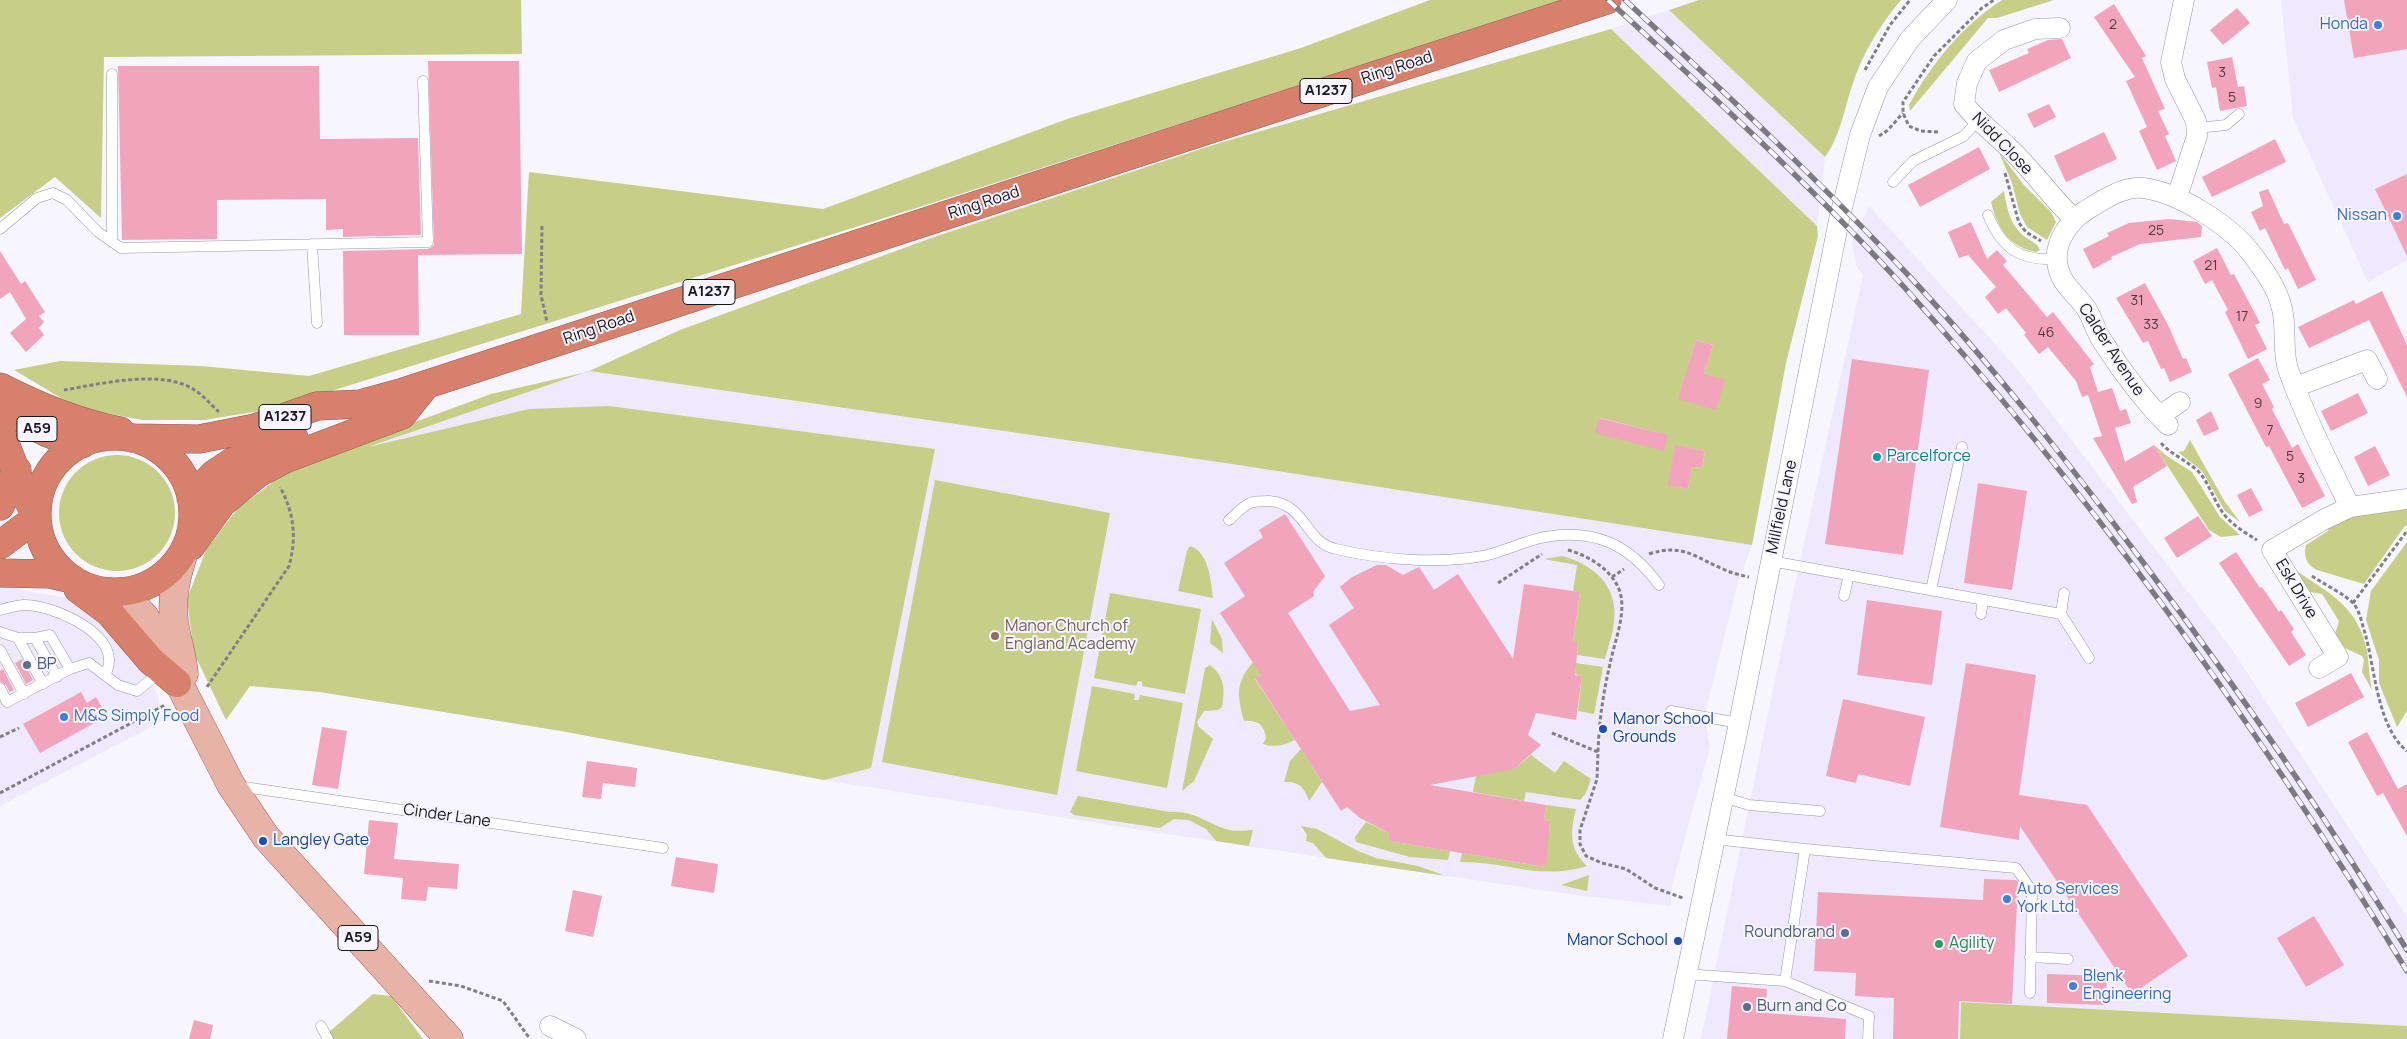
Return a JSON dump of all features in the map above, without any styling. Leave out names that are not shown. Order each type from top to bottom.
[{"type":"highway","name":"Ring Road","points":[[143,438],[199,439],[255,428],[317,406],[360,404],[426,385],[1607,0]]},
{"type":"highway","points":[[0,572],[13,571],[65,578],[96,590],[122,592],[137,589],[164,574],[182,556],[222,503],[244,483],[285,458],[402,415],[426,385]]},
{"type":"highway","points":[[0,387],[49,411],[143,438],[171,461],[184,478],[191,498],[192,524],[182,556]]},
{"type":"highway","name":"A59","points":[[0,399],[16,414],[42,432],[82,444]]},
{"type":"highway","name":"Ring Road","points":[[191,498],[214,474],[232,462],[324,427],[360,404]]},
{"type":"highway","name":"A59","points":[[0,430],[17,470],[23,490],[36,517]]},
{"type":"highway","points":[[143,438],[99,438],[82,444],[69,452],[48,474],[42,487],[36,517],[44,547],[65,578],[110,613],[179,679]]},
{"type":"highway","points":[[0,506],[17,470]]},
{"type":"highway","points":[[0,545],[36,517]]},
{"type":"main road","name":"A59","points":[[179,679],[183,657],[174,622],[172,596],[182,556]]},
{"type":"main road","name":"A59","points":[[122,592],[145,617],[179,679],[231,785],[266,837],[449,1039]]},
{"type":"street","name":"Millfield Lane","points":[[1674,1039],[1685,974],[1739,723],[1839,220],[1860,136],[1878,87],[1910,39],[1947,0]]},
{"type":"street","points":[[2177,197],[2194,151],[2197,128],[2196,121],[2175,79],[2171,62],[2184,0]]},
{"type":"street","name":"Nidd Close","points":[[2060,28],[2035,29],[2004,40],[1977,61],[1967,83],[1964,104],[1977,120],[2009,147],[2053,198],[2074,218]]},
{"type":"street","points":[[2057,260],[2057,247],[2074,218],[2108,197],[2127,190],[2143,188],[2177,197],[2214,220],[2250,252],[2272,284],[2282,309],[2287,366],[2350,507]]},
{"type":"street","name":"Calder Avenue","points":[[2057,260],[2059,273],[2066,286],[2087,309],[2100,337],[2141,398],[2163,420],[2180,402]]},
{"type":"street","points":[[2295,386],[2366,360],[2377,379]]},
{"type":"street","name":"Esk Drive","points":[[2319,668],[2338,657],[2272,550],[2323,520],[2350,507],[2407,500]]},
{"type":"street","points":[[550,1026],[576,1039]]},
{"type":"lane","points":[[112,74],[112,242]]},
{"type":"lane","points":[[0,228],[37,198],[53,193],[67,200],[98,232],[121,248],[428,242],[424,81]]},
{"type":"lane","points":[[2197,128],[2226,125],[2239,114]]},
{"type":"lane","points":[[1893,182],[1913,161],[1964,136],[1977,120]]},
{"type":"lane","points":[[1988,215],[1995,232],[2008,248],[2025,256],[2057,260]]},
{"type":"lane","points":[[312,244],[317,323]]},
{"type":"lane","points":[[1931,590],[1962,447]]},
{"type":"lane","points":[[1229,520],[1250,503],[1282,502],[1297,512],[1315,537],[1330,548],[1403,559],[1483,556],[1545,537],[1574,535],[1600,538],[1621,547],[1637,559],[1659,584]]},
{"type":"lane","points":[[1769,571],[1848,576],[2061,614]]},
{"type":"lane","points":[[1844,596],[1848,576]]},
{"type":"lane","points":[[2064,593],[2061,614],[2089,658]]},
{"type":"lane","points":[[1981,614],[1983,600]]},
{"type":"lane","points":[[0,610],[24,605],[50,609],[74,619],[93,632],[104,646],[110,659],[106,674]]},
{"type":"lane","points":[[0,632],[18,638],[35,638],[50,635],[70,669]]},
{"type":"lane","points":[[18,638],[43,684]]},
{"type":"lane","points":[[35,638],[56,677]]},
{"type":"lane","points":[[0,650],[24,694]]},
{"type":"lane","points":[[0,688],[7,702],[70,669],[89,663],[118,684],[137,691],[153,678],[179,679]]},
{"type":"lane","points":[[1671,711],[1739,723]]},
{"type":"lane","name":"Cinder Lane","points":[[231,785],[663,848]]},
{"type":"lane","points":[[1723,797],[1749,805],[1820,811]]},
{"type":"lane","points":[[1714,839],[2016,868],[2032,891],[2030,993]]},
{"type":"lane","points":[[1786,981],[1805,849]]},
{"type":"lane","points":[[2030,957],[2068,958]]},
{"type":"lane","points":[[1685,974],[1786,981],[1869,1016],[1868,1039]]},
{"type":"lane","points":[[320,1026],[328,1039]]},
{"type":"path","points":[[1890,25],[1910,0]]},
{"type":"path","points":[[1903,113],[1903,102],[1934,56],[1982,8],[1994,0]]},
{"type":"path","points":[[542,226],[542,295],[552,344]]},
{"type":"path","points":[[56,392],[130,381],[165,379],[196,390],[219,412]]},
{"type":"path","points":[[0,793],[179,679],[218,667],[289,566],[293,551],[294,528],[290,505],[276,480]]},
{"type":"path","points":[[2353,603],[2407,531]]},
{"type":"path","points":[[1561,550],[1580,553],[1598,563],[1612,577],[1621,595],[1621,616],[1599,715],[1597,779],[1580,830],[1580,844],[1586,856],[1602,863],[1626,869],[1655,888],[1683,899],[1701,900]]},
{"type":"path","points":[[1612,577],[1637,559],[1659,550],[1691,552],[1723,570],[1769,571]]},
{"type":"path","points":[[1498,583],[1531,560],[1548,552]]},
{"type":"path","points":[[0,736],[19,728]]},
{"type":"path","points":[[1552,733],[1598,752]]},
{"type":"path","points":[[423,980],[460,986],[502,1001],[530,1039]]},
{"type":"shaded area","points":[[2281,0],[2407,0],[2407,260],[2368,282],[2293,118]]},
{"type":"shaded area","points":[[1669,10],[1825,157],[1817,226],[1611,29]]},
{"type":"shaded area","points":[[1869,206],[2014,365],[2231,648],[2407,917],[2407,1026],[1961,1002],[1960,1039],[1701,1039],[1792,598],[1863,275],[1857,268],[1852,243]]},
{"type":"shaded area","name":"Manor Church of England Academy","points":[[587,371],[1232,464],[1752,545],[1738,582],[1704,717],[1710,747],[1672,885],[1671,906],[1575,895],[1167,834],[824,780],[561,731],[320,692],[250,686],[361,450]]},
{"type":"shaded area","points":[[17,589],[67,598],[127,645],[158,695],[162,721],[0,806],[0,590]]},
{"type":"green space","points":[[0,0],[521,0],[522,54],[104,57],[101,218],[55,177],[0,218]]},
{"type":"green space","points":[[1430,0],[1566,0],[926,205],[277,408],[205,420],[142,420],[76,407],[14,370],[60,361],[201,366],[309,376],[521,314],[529,172],[823,209],[1070,118],[1301,48]]},
{"type":"green space","points":[[1699,0],[1901,0],[1886,19],[1866,51],[1856,74],[1838,132],[1825,157],[1669,10]]},
{"type":"green space","points":[[2002,0],[2054,0],[1997,18],[1988,18],[1910,111],[1909,105],[1918,89],[1949,46],[1974,21]]},
{"type":"green space","points":[[1611,29],[1817,226],[1818,236],[1786,363],[1752,545],[1232,464],[589,371],[680,330],[934,237],[1213,145]],"holes":[[[1696,340],[1713,345],[1704,374],[1679,398]],[[1600,418],[1667,435],[1596,433]],[[1675,446],[1705,451],[1702,468],[1692,467],[1688,489],[1669,485]]]},
{"type":"green space","points":[[1999,152],[2023,184],[2051,212],[2056,222],[2047,240],[2027,227],[2020,214],[2012,183]]},
{"type":"green space","points":[[2004,191],[2008,210],[2016,227],[2025,237],[2036,244],[2040,250],[2036,252],[2018,245],[2011,241],[2001,228],[1991,202]]},
{"type":"green space","points":[[584,373],[368,447],[529,409],[609,406],[935,449],[871,768],[824,780],[561,731],[320,692],[250,686],[226,720],[194,653],[187,599],[206,550],[238,508],[276,480],[312,460],[491,394]]},
{"type":"green space","points":[[2190,440],[2225,502],[2240,522],[2225,511],[2202,471],[2178,452],[2184,451]]},
{"type":"green space","points":[[2154,445],[2192,472],[2220,517],[2240,535],[2221,537],[2209,530]]},
{"type":"green space","points":[[117,455],[139,460],[158,472],[170,491],[175,513],[170,535],[158,554],[139,566],[117,571],[95,566],[76,554],[64,535],[59,513],[64,491],[76,472],[95,460]]},
{"type":"green space","points":[[935,480],[1110,513],[1057,795],[882,762]]},
{"type":"green space","points":[[2407,508],[2407,525],[2364,584],[2317,570],[2307,560],[2305,553],[2306,545],[2328,531],[2329,526],[2358,514]]},
{"type":"green space","points":[[2407,542],[2407,711],[2397,727],[2379,683],[2379,660],[2366,620],[2371,591]]},
{"type":"green space","points":[[1190,546],[1201,554],[1205,561],[1210,576],[1213,598],[1178,591],[1187,551]]},
{"type":"green space","points":[[1562,556],[1593,571],[1602,578],[1608,587],[1614,609],[1614,622],[1605,659],[1577,655],[1578,643],[1573,642],[1580,593],[1573,591],[1577,565],[1544,559]]},
{"type":"green space","points":[[2295,570],[2331,594],[2357,623],[2367,651],[2372,690],[2362,672],[2364,660],[2362,656],[2345,648],[2335,634],[2339,621],[2322,594],[2310,592]]},
{"type":"green space","points":[[1110,593],[1201,609],[1185,694],[1142,686],[1142,682],[1138,681],[1136,686],[1094,678]]},
{"type":"green space","points":[[1212,619],[1222,639],[1223,653],[1210,643]]},
{"type":"green space","points":[[1257,657],[1266,671],[1255,679],[1295,740],[1275,746],[1263,744],[1266,738],[1262,726],[1253,721],[1244,721],[1239,694],[1240,687],[1245,673]]},
{"type":"green space","points":[[1576,663],[1603,667],[1594,714],[1578,711],[1582,676],[1575,674]]},
{"type":"green space","points":[[1210,665],[1219,674],[1223,684],[1222,707],[1218,710],[1204,711],[1197,722],[1199,727],[1213,739],[1194,781],[1182,791],[1205,668]]},
{"type":"green space","points":[[1092,686],[1135,694],[1134,700],[1139,700],[1140,695],[1183,703],[1167,788],[1076,771]]},
{"type":"green space","points":[[1301,749],[1322,782],[1309,801],[1306,792],[1301,786],[1284,782],[1290,761]]},
{"type":"green space","points":[[1531,755],[1555,773],[1564,761],[1591,779],[1586,793],[1580,800],[1526,792],[1524,801],[1473,792],[1477,770],[1514,769]]},
{"type":"green space","points":[[1078,796],[1184,813],[1196,816],[1228,830],[1253,830],[1249,846],[1216,841],[1206,829],[1189,820],[1174,819],[1160,828],[1074,815],[1070,812]]},
{"type":"green space","points":[[1546,805],[1576,809],[1572,833],[1574,847],[1581,860],[1587,866],[1554,872],[1477,862],[1460,862],[1462,853],[1545,867],[1550,821],[1544,820]]},
{"type":"green space","points":[[1366,822],[1389,833],[1389,841],[1450,851],[1448,860],[1410,857],[1356,842],[1355,837]]},
{"type":"green space","points":[[1301,826],[1317,829],[1358,851],[1376,858],[1418,866],[1446,876],[1326,858],[1313,843],[1306,841],[1307,835]]},
{"type":"green space","points":[[1589,875],[1587,891],[1561,885]]},
{"type":"green space","points":[[373,994],[391,996],[423,1039],[321,1039]]},
{"type":"green space","points":[[1961,1002],[2407,1026],[2407,1039],[1960,1039]]},
{"type":"building","name":"Honda","points":[[2344,0],[2407,0],[2407,49],[2354,58]]},
{"type":"building","points":[[2114,4],[2146,56],[2142,58],[2165,109],[2158,111],[2169,134],[2165,136],[2176,161],[2157,170],[2139,131],[2147,127],[2126,81],[2135,77],[2094,17]]},
{"type":"building","points":[[2237,8],[2250,23],[2223,45],[2210,30]]},
{"type":"building","points":[[2062,39],[2071,58],[1999,92],[1989,70],[2029,53],[2027,49],[2048,40]]},
{"type":"building","points":[[2232,57],[2238,87],[2244,86],[2247,106],[2220,111],[2216,87],[2212,88],[2207,62]]},
{"type":"building","points":[[428,61],[519,61],[522,254],[418,255],[419,335],[344,335],[343,251],[428,249],[434,245]]},
{"type":"building","points":[[118,66],[319,66],[320,139],[418,138],[421,235],[343,237],[343,229],[326,230],[326,199],[217,200],[217,239],[122,240]]},
{"type":"building","points":[[2049,104],[2056,117],[2034,128],[2027,114]]},
{"type":"building","points":[[2104,132],[2117,159],[2066,182],[2054,156]]},
{"type":"building","points":[[2275,139],[2286,162],[2212,197],[2202,177]]},
{"type":"building","points":[[1979,147],[1990,169],[1920,207],[1908,185]]},
{"type":"building","name":"Nissan","points":[[2407,174],[2407,256],[2375,189]]},
{"type":"building","points":[[2268,189],[2284,224],[2288,223],[2316,280],[2298,289],[2288,268],[2285,270],[2265,228],[2260,231],[2251,212],[2263,206],[2259,192]]},
{"type":"building","points":[[2169,219],[2197,222],[2202,226],[2201,237],[2140,244],[2111,257],[2112,259],[2093,269],[2083,249],[2109,236],[2107,233],[2129,223]]},
{"type":"building","points":[[1971,222],[1987,259],[1997,250],[2007,261],[2003,265],[2047,317],[2053,312],[2094,364],[2090,367],[2098,392],[2082,397],[2076,381],[2048,347],[2039,354],[2024,335],[2026,333],[2006,308],[1998,314],[1985,297],[1996,287],[1968,255],[1959,258],[1948,232]]},
{"type":"building","points":[[2217,248],[2231,275],[2234,274],[2260,323],[2255,325],[2267,349],[2248,359],[2225,312],[2228,310],[2212,280],[2205,284],[2193,261]]},
{"type":"building","points":[[0,251],[21,284],[25,281],[45,312],[39,316],[44,322],[39,328],[44,335],[26,352],[10,333],[26,319],[10,292],[0,299]]},
{"type":"building","points":[[2145,283],[2168,325],[2183,359],[2186,358],[2192,372],[2170,382],[2164,368],[2161,369],[2148,341],[2143,343],[2116,298]]},
{"type":"building","points":[[2382,291],[2407,345],[2407,397],[2369,320],[2309,348],[2298,327],[2354,300],[2356,304]]},
{"type":"building","points":[[1696,340],[1713,345],[1704,374],[1725,380],[1716,410],[1678,399]]},
{"type":"building","points":[[2258,358],[2270,380],[2262,384],[2274,407],[2272,409],[2292,448],[2298,444],[2325,496],[2302,508],[2269,446],[2266,447],[2228,374]]},
{"type":"building","name":"Parcelforce","points":[[1852,359],[1929,370],[1903,555],[1825,544]]},
{"type":"building","points":[[2112,388],[2120,411],[2126,409],[2131,423],[2115,428],[2125,462],[2154,445],[2167,466],[2133,487],[2137,502],[2132,504],[2093,438],[2102,436],[2088,395]]},
{"type":"building","points":[[2358,393],[2368,413],[2331,431],[2321,411]]},
{"type":"building","points":[[2211,411],[2219,429],[2204,436],[2196,420]]},
{"type":"building","points":[[1599,418],[1668,435],[1664,451],[1595,433]]},
{"type":"building","points":[[1675,445],[1705,451],[1702,468],[1692,467],[1688,489],[1668,485]]},
{"type":"building","points":[[2375,446],[2390,475],[2368,486],[2354,457]]},
{"type":"building","points":[[1978,483],[2027,491],[2012,590],[1964,583]]},
{"type":"building","points":[[2251,488],[2263,510],[2249,517],[2237,495]]},
{"type":"building","points":[[1285,514],[1325,576],[1313,592],[1314,596],[1288,613],[1350,711],[1380,705],[1329,625],[1354,608],[1340,587],[1352,577],[1377,565],[1386,565],[1403,575],[1419,567],[1434,590],[1458,574],[1513,659],[1524,584],[1580,592],[1573,642],[1578,642],[1575,675],[1582,676],[1576,720],[1536,713],[1528,735],[1541,745],[1514,769],[1430,785],[1546,805],[1544,820],[1550,821],[1546,867],[1389,841],[1389,833],[1360,818],[1347,807],[1341,811],[1255,678],[1261,675],[1220,613],[1245,596],[1224,563],[1263,537],[1259,530]]},
{"type":"building","points":[[2198,516],[2212,536],[2177,558],[2164,538]]},
{"type":"building","points":[[2236,552],[2260,588],[2262,587],[2279,612],[2281,610],[2294,629],[2291,632],[2306,655],[2289,666],[2219,563]]},
{"type":"building","points":[[1867,600],[1942,611],[1932,685],[1857,675]]},
{"type":"building","points":[[22,659],[33,680],[26,684],[15,663]]},
{"type":"building","points":[[1966,663],[2036,675],[2019,795],[2087,805],[2188,956],[2132,994],[2020,826],[2019,840],[1940,827]]},
{"type":"building","points":[[3,669],[14,690],[10,692],[6,685],[0,681],[0,671]]},
{"type":"building","points":[[2351,673],[2364,697],[2308,727],[2295,703]]},
{"type":"building","points":[[81,692],[87,703],[96,697],[107,716],[40,753],[23,724]]},
{"type":"building","points":[[1843,699],[1925,717],[1910,786],[1858,774],[1856,783],[1826,776]]},
{"type":"building","points":[[322,727],[347,731],[338,789],[312,785]]},
{"type":"building","points":[[2367,732],[2398,789],[2407,784],[2407,836],[2383,793],[2377,796],[2348,742]]},
{"type":"building","points":[[587,761],[637,768],[635,787],[603,783],[601,799],[582,797]]},
{"type":"building","points":[[369,820],[398,823],[394,859],[459,864],[457,889],[428,887],[426,901],[401,899],[403,878],[364,874]]},
{"type":"building","points":[[676,857],[718,864],[714,893],[671,886]]},
{"type":"building","points":[[1984,879],[2016,880],[2018,882],[2012,1004],[1959,1001],[1958,1039],[1893,1039],[1894,998],[1855,996],[1856,973],[1814,971],[1818,892],[1983,900]]},
{"type":"building","points":[[573,890],[602,896],[593,937],[565,931]]},
{"type":"building","points":[[2314,916],[2344,965],[2306,987],[2277,938]]},
{"type":"building","name":"Blenk Engineering","points":[[2047,974],[2107,976],[2105,1005],[2047,1003]]},
{"type":"building","points":[[1732,986],[1767,989],[1765,1013],[1846,1019],[1845,1039],[1727,1039]]},
{"type":"building","points":[[194,1020],[213,1025],[210,1039],[189,1039]]},
{"type":"railway","points":[[1608,0],[1759,140],[1869,249],[1974,367],[2042,449],[2172,617],[2233,704],[2293,792],[2407,971]]},
{"type":"railway","points":[[1625,0],[1841,205],[1941,311],[2002,382],[2089,491],[2214,659],[2313,802],[2407,950]]},
{"type":"place","name":"Honda","points":[[2378,25]]},
{"type":"place","name":"Nissan","points":[[2397,216]]},
{"type":"place","name":"Parcelforce","points":[[1877,457]]},
{"type":"place","name":"Manor Church of England Academy","points":[[995,636]]},
{"type":"place","name":"BP","points":[[27,665]]},
{"type":"place","name":"M&S Simply Food","points":[[64,717]]},
{"type":"place","name":"Manor School Grounds","points":[[1603,729]]},
{"type":"place","name":"Langley Gate","points":[[263,841]]},
{"type":"place","name":"Auto Services York Ltd.","points":[[2007,899]]},
{"type":"place","name":"Roundbrand","points":[[1845,933]]},
{"type":"place","name":"Manor School","points":[[1678,941]]},
{"type":"place","name":"Agility","points":[[1939,944]]},
{"type":"place","name":"Blenk Engineering","points":[[2073,986]]},
{"type":"place","name":"Burn and Co","points":[[1747,1007]]}]
